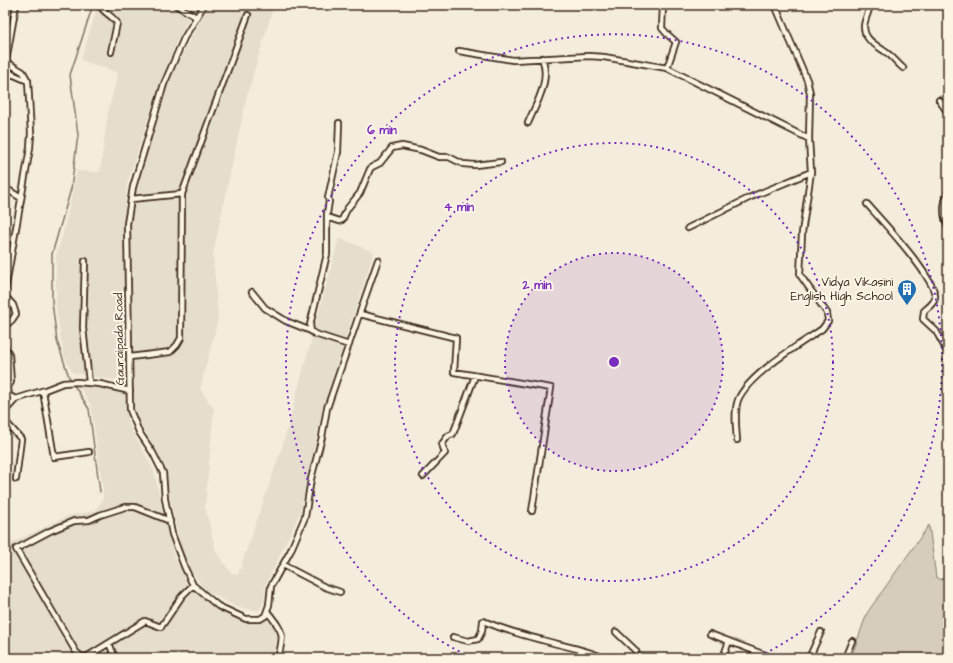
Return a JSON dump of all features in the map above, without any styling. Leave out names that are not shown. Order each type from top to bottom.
[{"type":"street","points":[[5,291],[31,141],[28,81],[23,72],[6,61],[16,5]]},
{"type":"street","points":[[100,5],[102,9],[114,18],[116,22],[111,52]]},
{"type":"street","points":[[176,5],[196,17]]},
{"type":"street","name":"Gauraipada Road","points":[[204,5],[184,38],[164,84],[133,187],[127,224],[130,410],[139,432],[153,453],[163,473],[165,499],[172,534],[193,585],[218,606],[246,619],[260,619],[265,616],[267,611]]},
{"type":"street","points":[[663,5],[662,28],[676,42],[667,68]]},
{"type":"street","points":[[737,440],[736,412],[738,400],[745,390],[758,374],[822,329],[828,321],[827,313],[800,275],[802,232],[811,172],[809,139],[810,93],[807,80],[775,5]]},
{"type":"street","points":[[870,5],[864,25],[865,33],[869,40],[887,53],[903,68]]},
{"type":"street","points":[[130,357],[170,352],[181,338],[182,194],[248,14]]},
{"type":"street","points":[[459,51],[513,60],[588,56],[604,57],[667,68],[809,139]]},
{"type":"street","points":[[528,123],[544,86],[546,73],[542,58]]},
{"type":"street","points":[[5,71],[28,81]]},
{"type":"street","points":[[5,82],[11,73]]},
{"type":"street","points":[[939,100],[948,113]]},
{"type":"street","points":[[311,331],[310,325],[327,254],[328,198],[338,152],[338,124]]},
{"type":"street","points":[[327,218],[339,221],[342,220],[347,209],[360,193],[370,169],[380,164],[392,148],[396,146],[421,150],[439,157],[449,157],[463,164],[475,165],[501,162]]},
{"type":"street","points":[[688,228],[751,197],[811,172]]},
{"type":"street","points":[[5,188],[21,198]]},
{"type":"street","points":[[948,193],[944,205],[944,213],[948,227]]},
{"type":"street","points":[[131,199],[182,194]]},
{"type":"street","points":[[867,204],[920,267],[934,290],[934,302],[924,311],[923,319],[936,331],[948,353]]},
{"type":"street","points":[[278,658],[282,643],[281,630],[267,611],[271,586],[290,552],[305,517],[311,479],[322,437],[327,408],[378,260]]},
{"type":"street","points":[[85,261],[83,328],[89,382]]},
{"type":"street","points":[[252,292],[265,308],[286,321],[315,334],[349,345]]},
{"type":"street","points":[[5,296],[13,306],[16,314],[5,326]]},
{"type":"street","points":[[360,314],[456,338],[454,372],[551,388],[532,511]]},
{"type":"street","points":[[5,349],[9,354],[11,382],[8,387],[7,395],[16,399]]},
{"type":"street","points":[[423,476],[445,453],[442,444],[448,436],[453,434],[475,376]]},
{"type":"street","points":[[5,381],[8,387]]},
{"type":"street","points":[[5,411],[16,399],[63,383],[89,382],[130,391]]},
{"type":"street","points":[[43,391],[54,457],[89,452]]},
{"type":"street","points":[[5,421],[22,439],[16,479]]},
{"type":"street","points":[[170,521],[135,507],[125,508],[100,515],[89,520],[74,522],[50,531],[16,549],[80,656],[83,658],[145,622],[161,627],[182,596],[193,585]]},
{"type":"street","points":[[283,565],[325,587],[340,592]]},
{"type":"street","points":[[453,637],[468,640],[478,639],[482,631],[483,621],[504,630],[589,651],[604,658]]},
{"type":"street","points":[[616,632],[636,651],[638,658]]},
{"type":"street","points":[[809,658],[821,632]]},
{"type":"street","points":[[710,634],[773,658]]},
{"type":"street","points":[[723,658],[729,641]]},
{"type":"street","points":[[845,658],[852,641]]},
{"type":"street","points":[[109,643],[115,658]]},
{"type":"shaded area","points":[[98,5],[196,5],[176,43],[152,107],[127,184],[124,223],[126,382],[73,373],[64,357],[56,308],[56,256],[64,230],[77,171],[100,172],[108,112],[118,73],[81,60]]},
{"type":"shaded area","points":[[209,5],[274,5],[247,95],[213,254],[218,319],[200,389],[214,409],[205,506],[216,552],[231,573],[238,575],[283,444],[339,238],[374,252],[322,410],[300,513],[265,586],[264,602],[258,611],[236,607],[204,589],[183,558],[169,494],[166,467],[138,420],[132,404],[130,219],[135,188],[169,81]]},
{"type":"shaded area","points":[[78,385],[103,387],[127,394],[128,423],[154,471],[174,557],[187,582],[206,600],[241,619],[262,620],[268,617],[278,631],[276,646],[271,658],[207,658],[197,653],[194,658],[112,658],[110,655],[104,658],[5,658],[5,546],[70,515],[95,511],[103,499],[103,489],[91,405]]},
{"type":"shaded area","points":[[929,525],[936,577],[948,583],[948,658],[851,658],[867,613]]},
{"type":"waterway","points":[[93,5],[70,75],[78,135],[71,189],[52,254],[52,302],[57,341],[69,377],[89,409],[100,492]]},
{"type":"place","name":"Vidya Vikasini English High School","points":[[907,306]]}]
